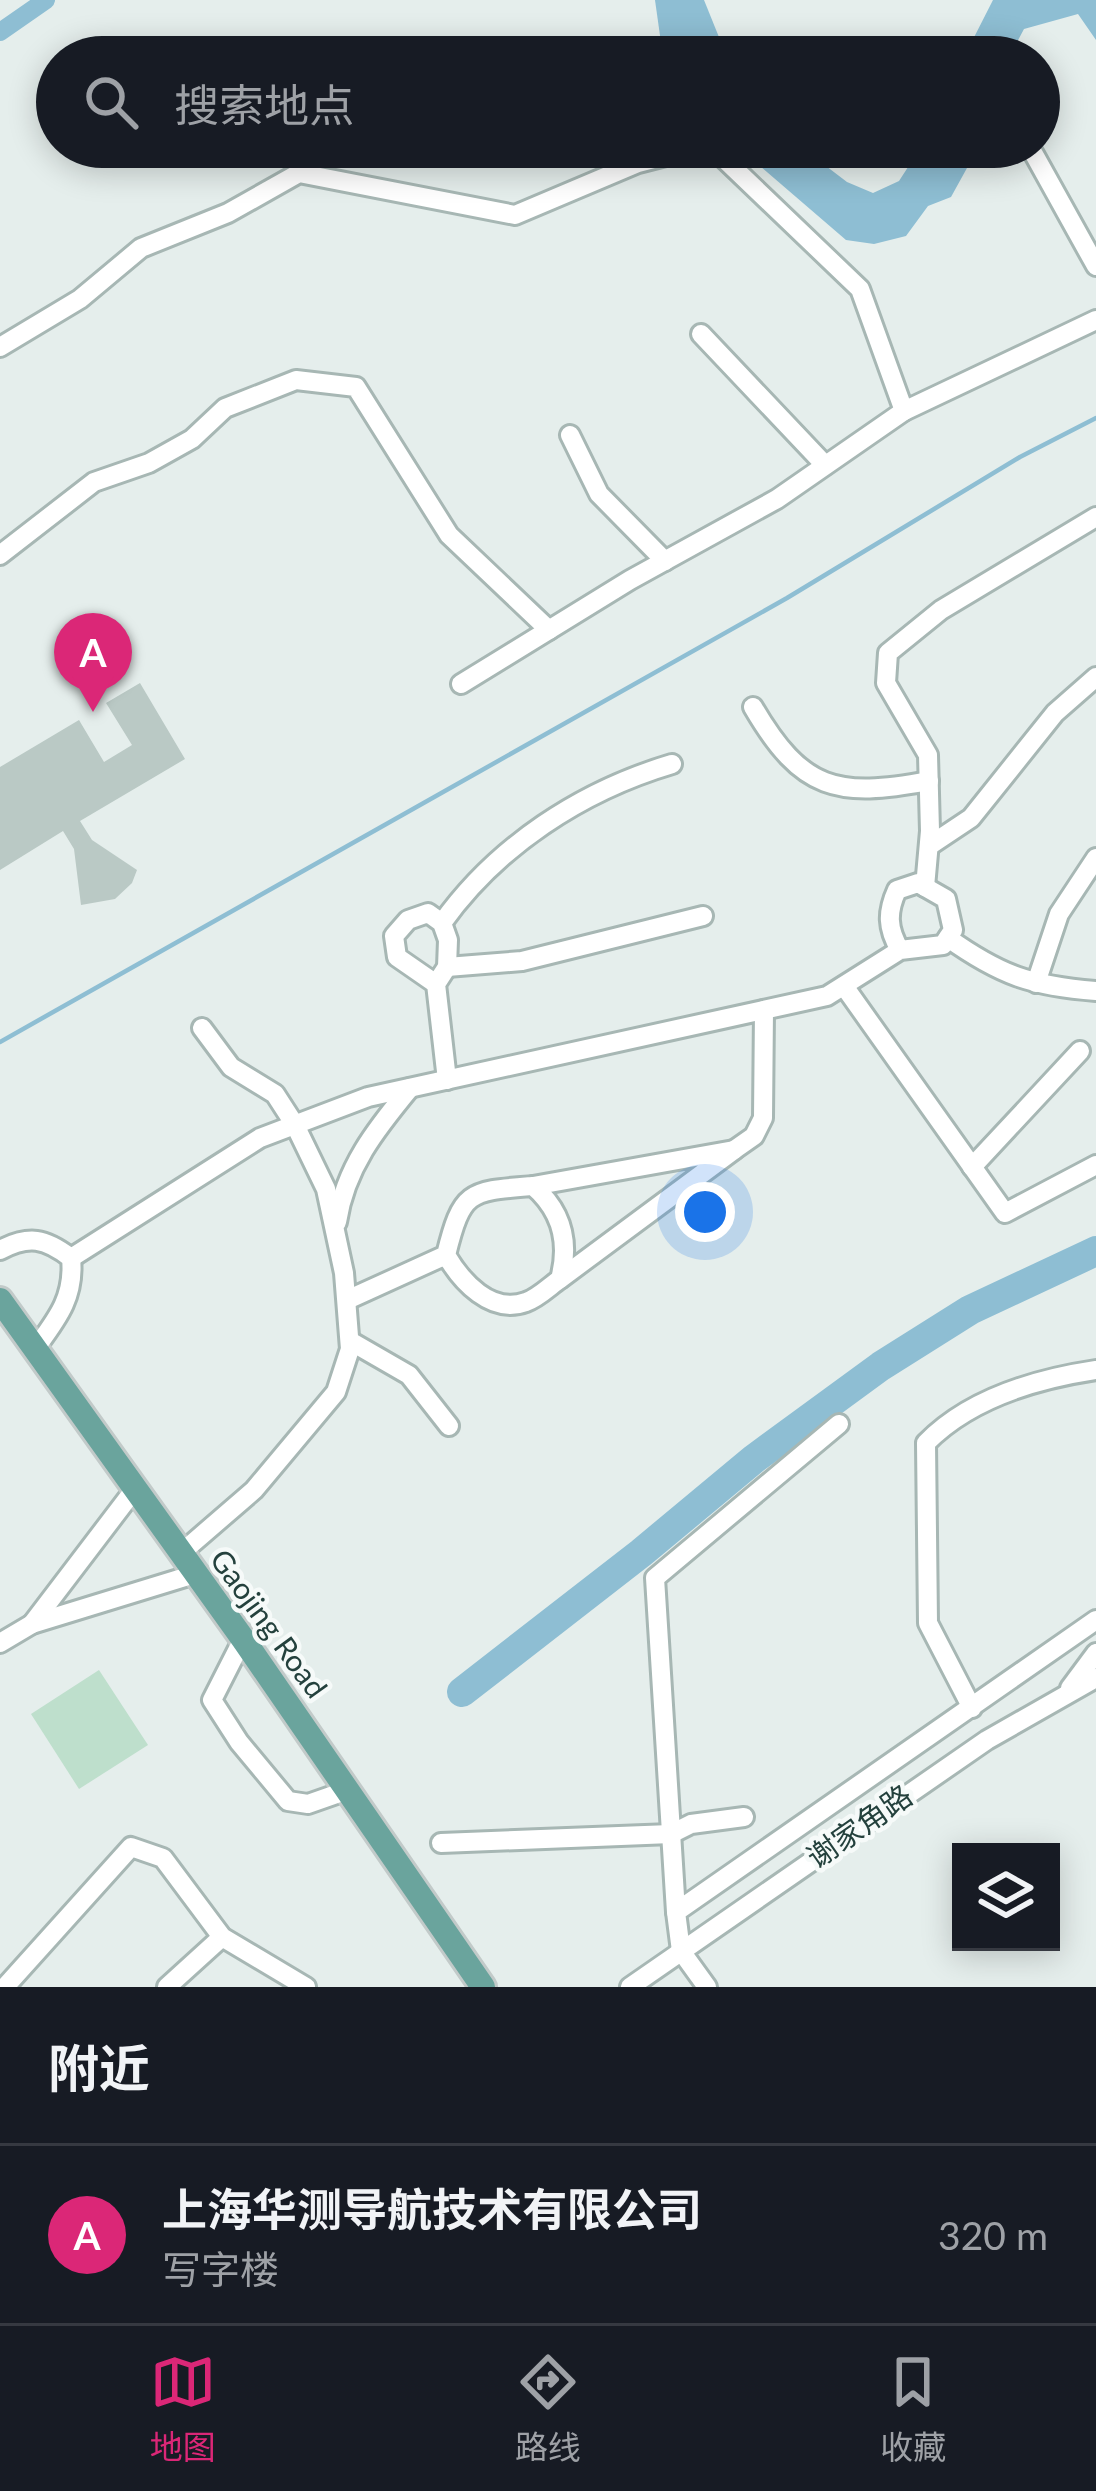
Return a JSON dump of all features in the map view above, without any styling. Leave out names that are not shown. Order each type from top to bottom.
[{"type":"main road","name":"Gaojing Road","points":[[0,1300],[243,1639],[483,1987]]},
{"type":"street","points":[[0,347],[80,299],[141,248],[228,213],[299,173],[515,215],[626,168]]},
{"type":"street","points":[[734,168],[860,289],[904,411]]},
{"type":"street","points":[[1041,168],[1096,266]]},
{"type":"street","points":[[461,683],[776,499],[904,411],[1096,320]]},
{"type":"street","points":[[700,334],[826,465]]},
{"type":"street","points":[[0,555],[94,482],[164,455],[192,439],[225,408],[296,380],[356,387],[449,535],[549,630]]},
{"type":"street","points":[[570,435],[599,494],[665,561]]},
{"type":"street","points":[[926,887],[928,755],[886,683],[887,653],[941,610],[1096,517]]},
{"type":"street","points":[[929,846],[970,818],[1055,713],[1096,677]]},
{"type":"street","points":[[753,707],[773,742],[800,768],[832,786],[873,791],[928,781]]},
{"type":"street","points":[[442,923],[472,882],[575,805],[620,779],[672,764]]},
{"type":"street","points":[[1036,983],[1059,914],[1096,858]]},
{"type":"street","points":[[70,1258],[260,1138],[368,1097],[827,997],[900,950],[943,945],[953,930],[946,899],[918,883],[897,890],[887,911],[900,950]]},
{"type":"street","points":[[447,1080],[442,976],[448,940],[442,923],[428,913],[408,920],[394,936],[397,957],[442,976],[703,916]]},
{"type":"street","points":[[948,938],[993,970],[1036,983],[1096,991]]},
{"type":"street","points":[[844,986],[1005,1213],[1096,1166]]},
{"type":"street","points":[[734,1150],[533,1186],[482,1190],[458,1209],[446,1255],[459,1277],[478,1294],[503,1305],[526,1302],[754,1136],[764,1118],[764,1010]]},
{"type":"street","points":[[0,1642],[32,1624],[188,1564],[337,1392],[350,1341],[326,1189],[274,1094],[231,1067],[202,1028]]},
{"type":"street","points":[[972,1167],[1080,1051]]},
{"type":"street","points":[[335,1232],[349,1176],[375,1130],[410,1088]]},
{"type":"street","points":[[533,1186],[551,1202],[562,1229],[566,1256],[560,1280]]},
{"type":"street","points":[[0,1250],[20,1239],[48,1240],[70,1258],[74,1284],[63,1310],[35,1349]]},
{"type":"street","points":[[346,1300],[446,1255]]},
{"type":"street","points":[[350,1341],[409,1375],[449,1426]]},
{"type":"street","points":[[972,1708],[928,1623],[926,1444],[948,1420],[1044,1378],[1096,1370]]},
{"type":"street","points":[[707,1987],[682,1951],[676,1912],[655,1578],[839,1424]]},
{"type":"street","points":[[32,1624],[134,1490]]},
{"type":"street","points":[[676,1912],[1096,1620]]},
{"type":"street","points":[[243,1639],[212,1700],[238,1742],[288,1801],[308,1804],[348,1790]]},
{"type":"street","points":[[1066,1693],[1096,1653]]},
{"type":"street","name":"谢家角路","points":[[630,1987],[986,1739],[1096,1678]]},
{"type":"street","points":[[441,1843],[671,1834],[691,1824],[744,1817]]},
{"type":"street","points":[[5,1987],[131,1847],[163,1858],[222,1937],[306,1987]]},
{"type":"street","points":[[167,1987],[222,1937]]},
{"type":"green space","points":[[99,1670],[148,1745],[79,1789],[31,1714]]},
{"type":"water","points":[[655,0],[704,0],[719,36],[660,36]]},
{"type":"water","points":[[993,0],[1096,0],[1096,40],[1078,14],[1024,29],[1020,36],[975,36]]},
{"type":"water","points":[[762,168],[829,168],[873,193],[899,181],[907,168],[967,168],[951,197],[928,206],[906,236],[874,244],[846,240]]},
{"type":"building","points":[[140,683],[185,759],[80,821],[92,840],[137,870],[132,883],[115,899],[81,905],[74,849],[63,831],[0,870],[0,767],[79,720],[104,762],[132,745],[106,703]]},
{"type":"waterway","points":[[0,32],[46,0]]},
{"type":"waterway","points":[[0,1042],[787,598],[1020,457],[1096,418]]},
{"type":"waterway","points":[[462,1692],[754,1459],[881,1366],[970,1310],[1096,1251]]},
{"type":"place","name":"上海华测导航技术有限公司","points":[[93,712]]}]
